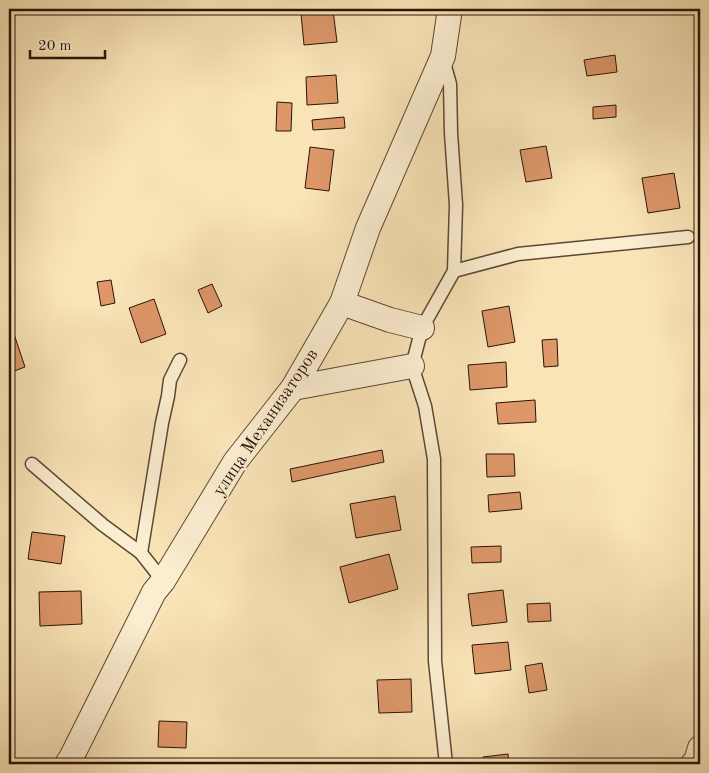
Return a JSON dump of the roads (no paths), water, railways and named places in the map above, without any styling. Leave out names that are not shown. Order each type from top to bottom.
[{"type":"street","name":"улица Механизаторов","points":[[67,764],[154,592],[164,581],[235,462],[293,388],[342,304],[368,228],[442,56],[450,9]]},
{"type":"street","points":[[342,304],[390,320],[422,328]]},
{"type":"street","points":[[293,388],[412,366]]},
{"type":"street","points":[[693,764],[696,761],[700,748]]},
{"type":"lane","points":[[442,56],[450,84],[456,206],[454,271],[422,328],[412,366],[425,406],[434,459],[435,661],[446,764]]},
{"type":"lane","points":[[454,271],[518,254],[688,237]]},
{"type":"lane","points":[[142,553],[170,380],[180,360]]},
{"type":"lane","points":[[32,464],[103,525],[142,553],[164,581]]}]
